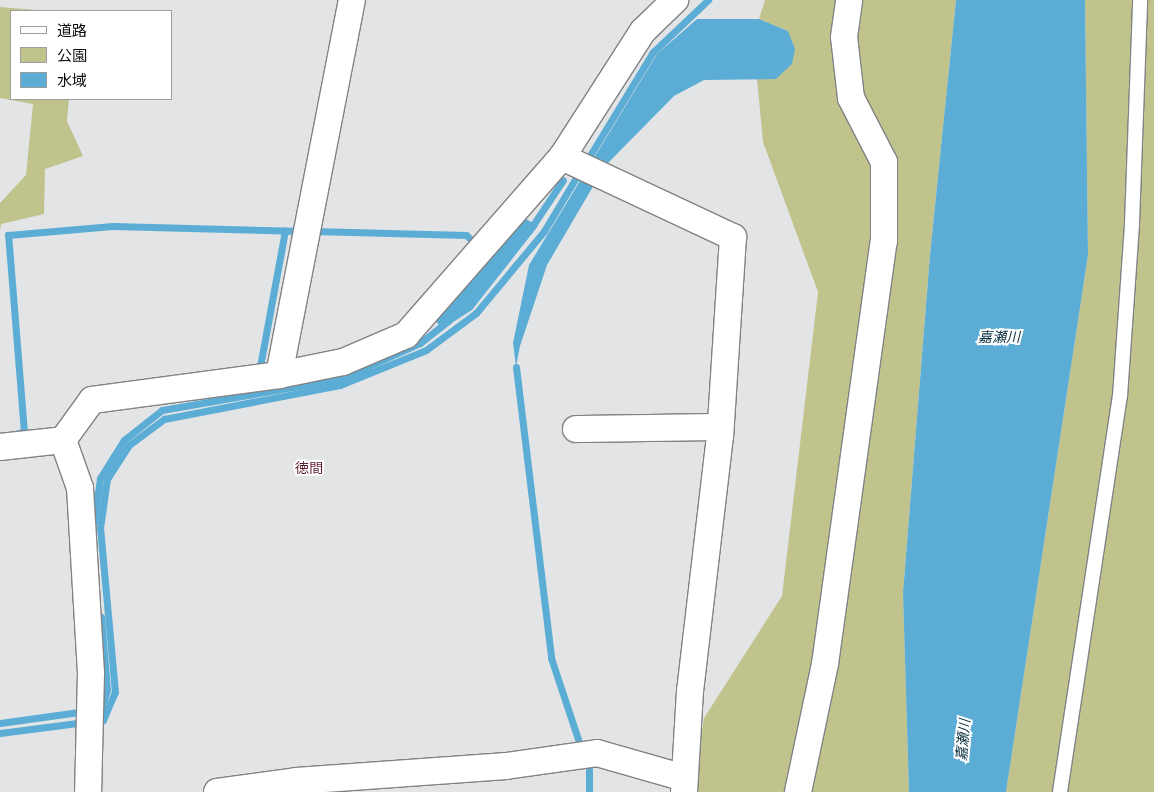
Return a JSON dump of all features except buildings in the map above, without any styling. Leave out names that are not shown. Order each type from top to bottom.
[{"type":"street","points":[[263,377],[308,231],[352,0]]},
{"type":"street","points":[[0,447],[63,440],[92,400],[263,377],[343,362],[406,335],[482,248],[570,161],[643,31],[675,0]]},
{"type":"street","points":[[798,792],[825,664],[884,241],[884,162],[851,98],[844,37],[849,0]]},
{"type":"street","points":[[217,792],[296,781],[506,766],[597,753],[684,785],[690,691],[720,427],[733,237],[608,177],[570,161]]},
{"type":"street","points":[[576,428],[720,427]]},
{"type":"street","points":[[63,440],[80,488],[90,702],[88,792]]},
{"type":"lane","points":[[1060,792],[1120,396],[1132,222],[1140,0]]},
{"type":"green space","points":[[765,0],[956,0],[930,255],[903,593],[909,792],[691,792],[704,718],[782,596],[818,292],[763,142],[757,79],[776,79],[788,31],[759,19]]},
{"type":"green space","points":[[1085,0],[1154,0],[1154,792],[1006,792],[1088,255]]},
{"type":"green space","points":[[0,7],[37,10],[10,10],[10,100],[0,98]]},
{"type":"green space","points":[[11,100],[69,100],[67,121],[83,156],[45,169],[44,214],[1,224],[0,230],[0,203],[26,175],[33,104]]},
{"type":"water","name":"嘉瀬川","points":[[956,0],[1085,0],[1088,255],[1006,792],[909,792],[903,593],[930,255]]},
{"type":"water","points":[[697,19],[759,19],[788,31],[795,49],[792,64],[776,79],[704,80],[674,96],[605,166],[547,265],[520,346],[516,367],[513,343],[529,265],[657,54]]},
{"type":"water","points":[[521,216],[538,226],[472,310],[442,329],[432,316]]},
{"type":"waterway","points":[[586,162],[653,52],[708,0]]},
{"type":"waterway","points":[[95,721],[103,720],[115,692],[100,528],[107,479],[129,445],[164,419],[340,385],[426,350],[476,313],[544,231],[580,171]]},
{"type":"waterway","points":[[529,231],[563,180]]},
{"type":"waterway","points":[[18,433],[24,432],[8,235],[113,226],[302,231]]},
{"type":"waterway","points":[[259,372],[285,230]]},
{"type":"waterway","points":[[313,231],[466,235],[478,246]]},
{"type":"waterway","points":[[94,522],[100,478],[124,440],[162,410],[340,379],[420,343],[448,321]]},
{"type":"waterway","points":[[516,367],[551,658],[579,742]]},
{"type":"waterway","points":[[101,617],[107,690],[101,708]]},
{"type":"waterway","points":[[0,723],[86,711]]},
{"type":"waterway","points":[[0,733],[85,722]]},
{"type":"waterway","points":[[589,767],[589,792]]},
{"type":"district","name":"徳間","points":[[309,468]]}]
